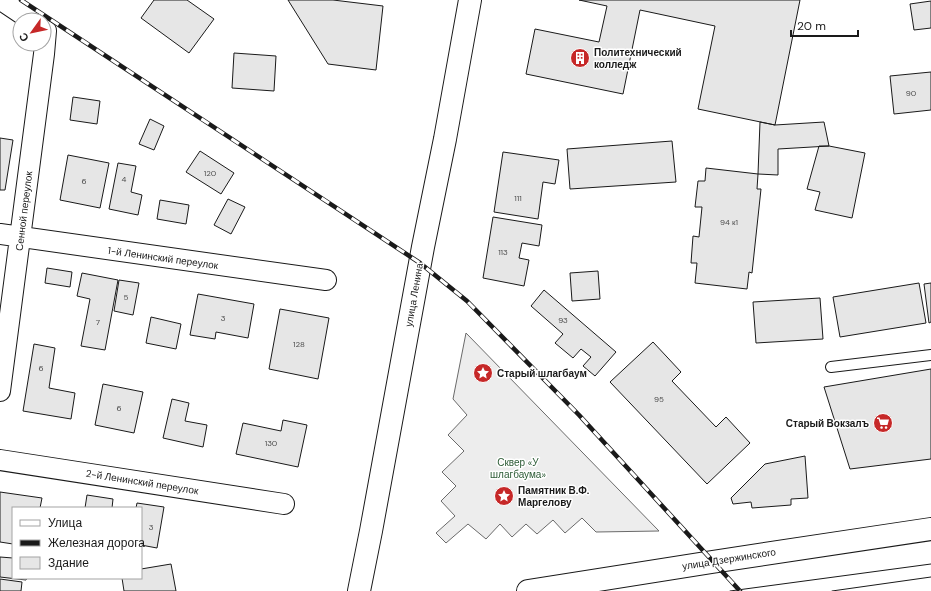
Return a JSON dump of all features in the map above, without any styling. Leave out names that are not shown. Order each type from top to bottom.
[{"type":"main road","name":"улица Ленина","points":[[359,591],[470,0]]},
{"type":"main road","name":"улица Дзержинского","points":[[528,591],[931,529]]},
{"type":"street","points":[[1,0],[19,12]]},
{"type":"street","name":"Сенной переулок","points":[[0,391],[42,52]]},
{"type":"street","name":"1-й Ленинский переулок","points":[[0,234],[326,280]]},
{"type":"street","name":"2-й Ленинский переулок","points":[[0,460],[284,504]]},
{"type":"lane","points":[[831,367],[931,354]]},
{"type":"shaded area","name":"Сквер «У шлагбаума»","points":[[466,333],[659,531],[596,532],[582,518],[565,533],[553,520],[537,534],[526,524],[512,537],[500,524],[486,539],[468,524],[446,543],[436,533],[455,516],[441,501],[456,486],[442,472],[464,451],[448,435],[467,415],[453,399]]},
{"type":"building","points":[[154,0],[187,0],[214,19],[189,53],[141,18]]},
{"type":"building","points":[[288,0],[333,0],[383,6],[376,70],[328,64]]},
{"type":"building","name":"Политехнический колледж","points":[[579,0],[800,0],[775,125],[698,109],[715,26],[640,10],[623,94],[526,74],[535,29],[599,42],[607,6]]},
{"type":"building","points":[[931,1],[931,28],[914,30],[910,4]]},
{"type":"building","points":[[234,53],[276,56],[274,91],[232,88]]},
{"type":"building","points":[[931,72],[931,110],[894,114],[890,76]]},
{"type":"building","points":[[73,97],[100,101],[97,124],[70,120]]},
{"type":"building","points":[[150,119],[164,126],[154,150],[139,144]]},
{"type":"building","points":[[760,122],[775,125],[824,122],[829,146],[778,149],[778,175],[758,174]]},
{"type":"building","points":[[0,138],[13,140],[5,190],[0,190]]},
{"type":"building","points":[[672,141],[676,182],[570,189],[567,149]]},
{"type":"building","points":[[819,146],[829,146],[865,153],[852,218],[815,210],[820,192],[807,189]]},
{"type":"building","points":[[200,151],[234,173],[221,194],[186,172]]},
{"type":"building","points":[[503,152],[559,160],[555,184],[543,182],[538,219],[494,212]]},
{"type":"building","points":[[68,155],[109,163],[100,208],[60,200]]},
{"type":"building","points":[[118,163],[136,166],[131,192],[142,195],[138,215],[109,209]]},
{"type":"building","points":[[706,168],[758,174],[757,189],[761,189],[752,273],[749,272],[747,289],[695,283],[697,263],[691,263],[693,236],[699,237],[702,207],[695,207],[698,181],[705,181]]},
{"type":"building","points":[[228,199],[245,207],[231,234],[214,225]]},
{"type":"building","points":[[160,200],[189,205],[186,224],[157,219]]},
{"type":"building","points":[[493,217],[542,225],[539,246],[522,243],[519,258],[529,260],[524,286],[483,278]]},
{"type":"building","points":[[47,268],[72,272],[70,287],[45,283]]},
{"type":"building","points":[[598,271],[600,299],[572,301],[570,273]]},
{"type":"building","points":[[82,273],[118,280],[105,350],[81,346],[90,299],[77,296]]},
{"type":"building","points":[[119,280],[139,283],[133,315],[114,311]]},
{"type":"building","points":[[919,283],[926,323],[840,337],[833,297]]},
{"type":"building","points":[[931,283],[931,322],[929,323],[924,284]]},
{"type":"building","points":[[544,290],[616,352],[595,376],[583,366],[591,357],[581,349],[573,358],[555,343],[563,334],[531,306]]},
{"type":"building","points":[[198,294],[254,304],[248,338],[216,332],[215,339],[190,335]]},
{"type":"building","points":[[820,298],[823,339],[756,343],[753,302]]},
{"type":"building","points":[[280,309],[329,318],[318,379],[269,369]]},
{"type":"building","points":[[151,317],[181,324],[176,349],[146,343]]},
{"type":"building","points":[[653,342],[681,372],[672,381],[716,427],[726,417],[750,443],[707,484],[610,382]]},
{"type":"building","points":[[34,344],[55,348],[49,388],[75,393],[71,419],[23,411]]},
{"type":"building","name":"Старый Вокзалъ","points":[[931,369],[931,459],[850,469],[824,387]]},
{"type":"building","points":[[103,384],[143,392],[134,433],[95,425]]},
{"type":"building","points":[[172,399],[189,403],[185,421],[207,425],[203,447],[163,438]]},
{"type":"building","points":[[283,420],[307,425],[298,467],[236,454],[243,423],[281,431]]},
{"type":"building","points":[[805,456],[808,498],[791,499],[791,505],[752,508],[751,502],[733,504],[731,498],[765,464]]},
{"type":"building","points":[[0,492],[42,498],[40,507],[12,507],[12,544],[0,542]]},
{"type":"building","points":[[87,495],[113,499],[112,507],[85,507]]},
{"type":"building","points":[[137,503],[164,507],[157,548],[142,545],[142,507],[136,507]]},
{"type":"building","points":[[0,557],[12,558],[12,578],[0,577]]},
{"type":"building","points":[[171,564],[176,591],[124,591],[122,579],[142,579],[142,569]]},
{"type":"building","points":[[0,579],[22,582],[21,591],[0,591]]},
{"type":"tram line","points":[[730,591],[931,564]]},
{"type":"tram line","points":[[832,591],[931,577]]},
{"type":"railway","points":[[21,0],[420,263],[467,301],[579,415],[740,591]]},
{"type":"place","name":"Политехнический колледж","points":[[580,58]]},
{"type":"place","name":"Старый шлагбаум","points":[[483,373]]},
{"type":"place","name":"Старый Вокзалъ","points":[[883,423]]},
{"type":"place","name":"Памятник В.Ф. Маргелову","points":[[504,496]]}]
